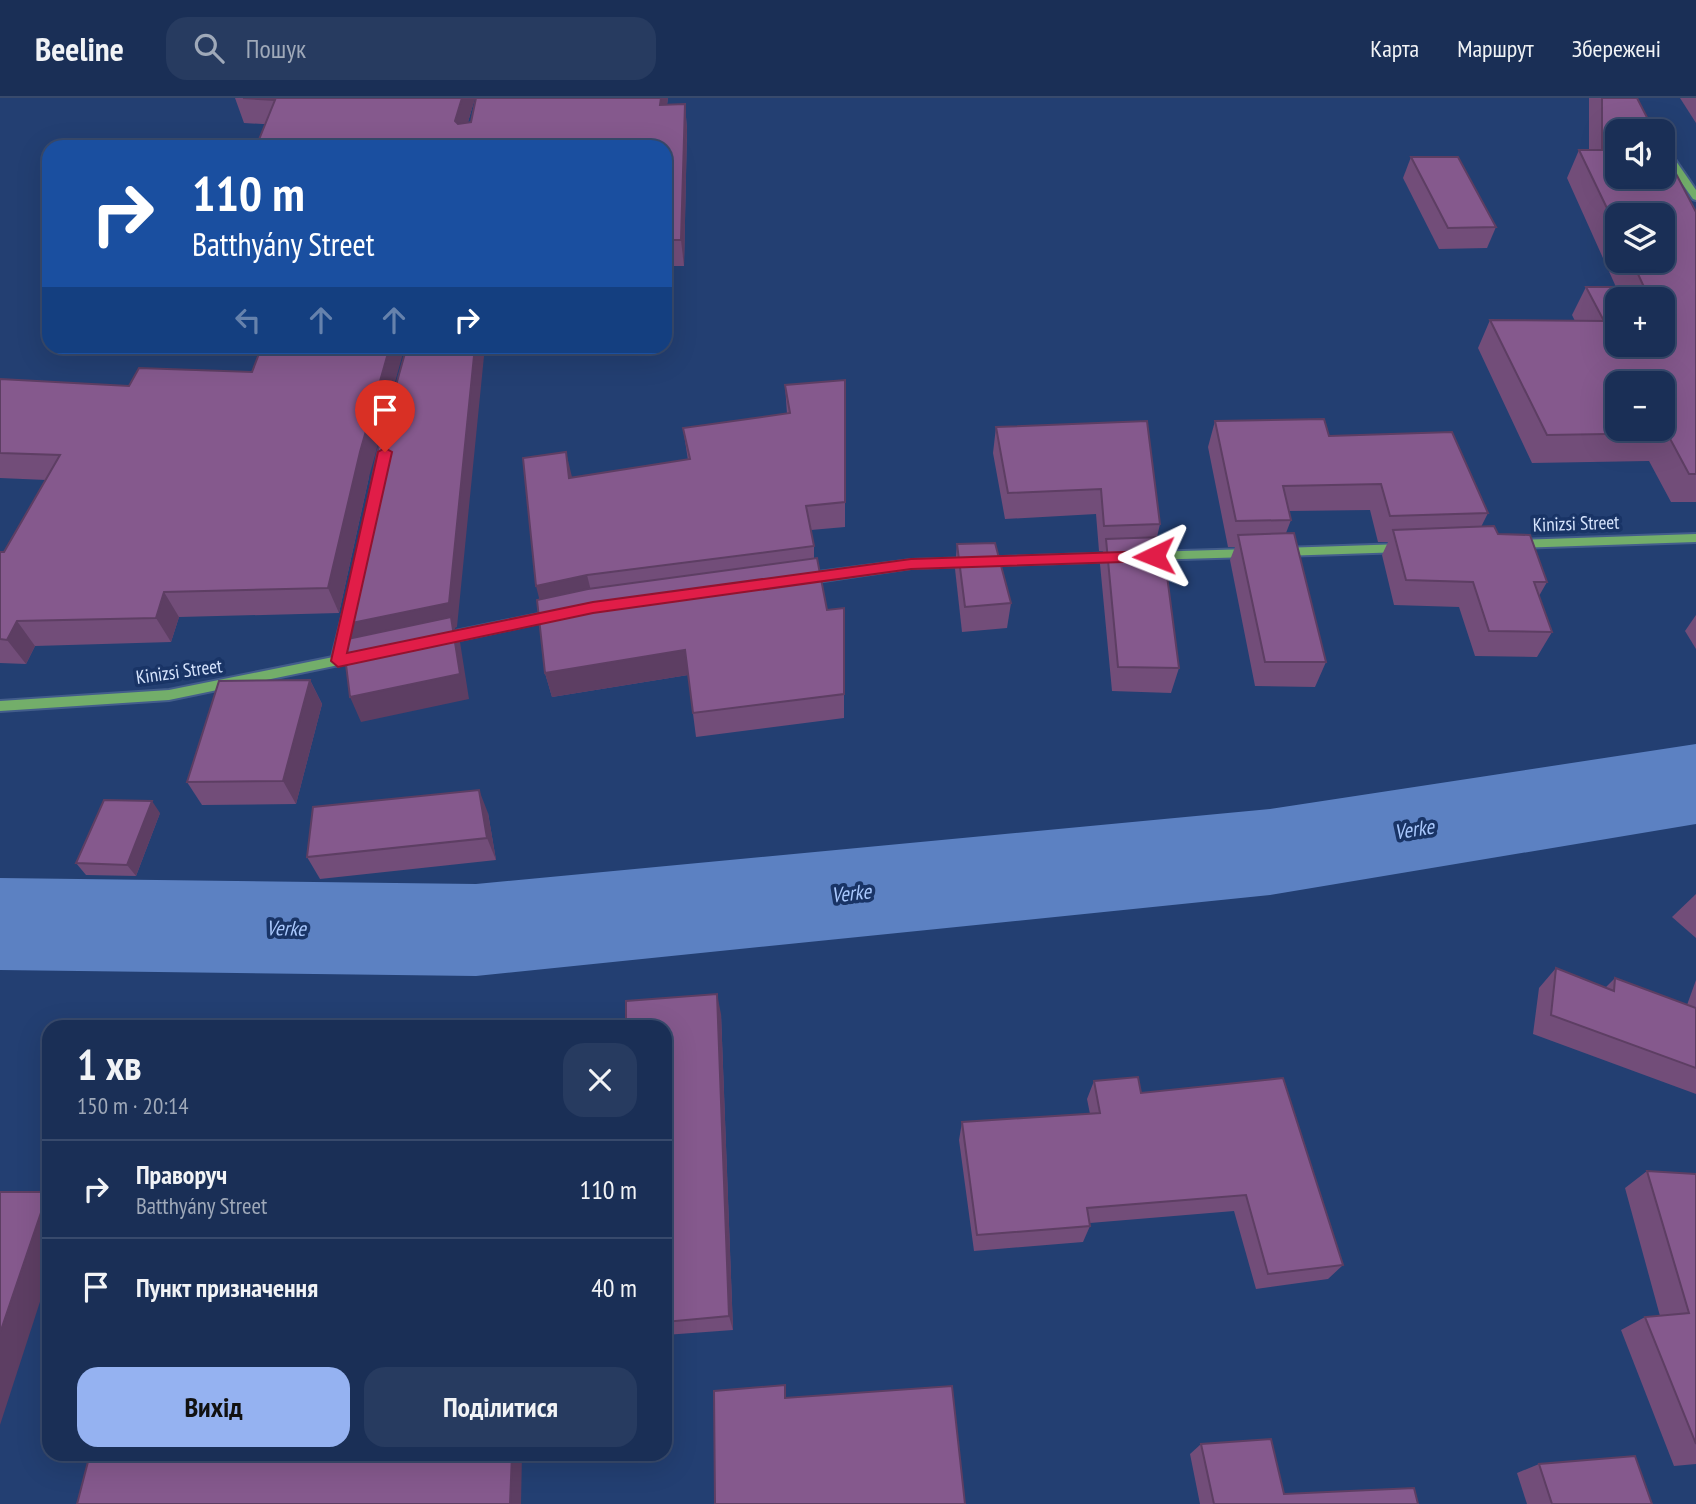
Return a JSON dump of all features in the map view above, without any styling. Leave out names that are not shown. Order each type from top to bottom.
[{"type":"street","points":[[1675,166],[1696,197]]},
{"type":"street","name":"Kinizsi Street","points":[[1503,545],[1696,538]]},
{"type":"street","points":[[786,581],[911,564],[1420,547]]},
{"type":"street","points":[[338,661],[352,596]]},
{"type":"street","points":[[432,641],[566,613]]},
{"type":"street","name":"Kinizsi Street","points":[[0,706],[169,695],[378,653]]},
{"type":"building","points":[[243,98],[462,98],[455,121],[458,124],[471,122],[476,98],[661,98],[660,105],[685,104],[681,240],[672,240],[672,140],[259,140],[275,100]]},
{"type":"building","points":[[1602,98],[1637,98],[1648,119],[1605,119],[1605,189],[1675,189],[1675,172],[1696,212],[1696,474],[1689,474],[1671,441],[1675,441],[1675,371],[1605,371],[1605,434],[1547,435],[1490,320],[1604,321],[1586,287],[1605,287],[1605,357],[1675,357],[1675,287],[1644,287],[1638,273],[1675,273],[1675,203],[1605,204],[1579,150],[1602,150]]},
{"type":"building","points":[[1411,157],[1458,157],[1496,227],[1448,228]]},
{"type":"building","points":[[259,354],[388,354],[360,452],[328,588],[164,592],[156,618],[17,621],[7,640],[0,639],[0,552],[4,552],[60,455],[0,453],[0,379],[129,386],[139,368],[252,372]]},
{"type":"building","points":[[405,354],[474,354],[449,603],[342,625],[377,453]]},
{"type":"building","points":[[845,380],[845,502],[806,506],[814,546],[587,575],[536,586],[523,458],[566,452],[569,478],[690,459],[683,428],[790,413],[785,385]]},
{"type":"building","points":[[1324,419],[1329,436],[1452,432],[1488,513],[1390,516],[1381,484],[1283,486],[1291,520],[1236,521],[1215,421]]},
{"type":"building","points":[[1147,421],[1160,524],[1104,526],[1101,489],[1008,493],[996,427]]},
{"type":"building","points":[[1494,526],[1498,534],[1530,535],[1547,582],[1534,582],[1552,632],[1489,631],[1473,582],[1406,580],[1393,530]]},
{"type":"building","points":[[1294,533],[1326,662],[1265,662],[1238,535]]},
{"type":"building","points":[[1162,537],[1179,668],[1118,667],[1106,539]]},
{"type":"building","points":[[995,543],[1011,603],[965,607],[957,544]]},
{"type":"building","points":[[817,558],[827,610],[844,608],[844,694],[693,713],[685,650],[545,673],[537,600],[588,589]]},
{"type":"building","points":[[451,617],[460,674],[350,697],[343,640]]},
{"type":"building","points":[[310,680],[283,781],[187,782],[219,681]]},
{"type":"building","points":[[479,790],[487,838],[307,857],[313,807]]},
{"type":"building","points":[[104,800],[152,801],[127,865],[76,863]]},
{"type":"building","points":[[1556,968],[1614,991],[1615,978],[1696,1008],[1696,1068],[1551,1015]]},
{"type":"building","points":[[717,994],[729,1316],[672,1321],[672,1020],[626,1020],[626,1001]]},
{"type":"building","points":[[1138,1077],[1141,1093],[1283,1078],[1343,1265],[1268,1274],[1246,1195],[1087,1208],[1090,1226],[977,1235],[962,1122],[1100,1113],[1094,1081]]},
{"type":"building","points":[[1647,1171],[1696,1174],[1696,1444],[1645,1317],[1689,1313]]},
{"type":"building","points":[[0,1192],[42,1192],[42,1210],[0,1333]]},
{"type":"building","points":[[785,1385],[785,1398],[952,1386],[965,1504],[715,1504],[714,1391]]},
{"type":"building","points":[[1271,1439],[1284,1494],[1414,1488],[1418,1504],[1214,1504],[1201,1444]]},
{"type":"building","points":[[1635,1456],[1652,1504],[1552,1504],[1539,1464]]},
{"type":"building","points":[[88,1461],[512,1461],[510,1504],[77,1504]]},
{"type":"waterway","name":"Verke","points":[[0,924],[476,930],[1270,852],[1696,784]]},
{"type":"route","points":[[385,452],[338,661],[593,607],[911,564],[1154,556]]}]
